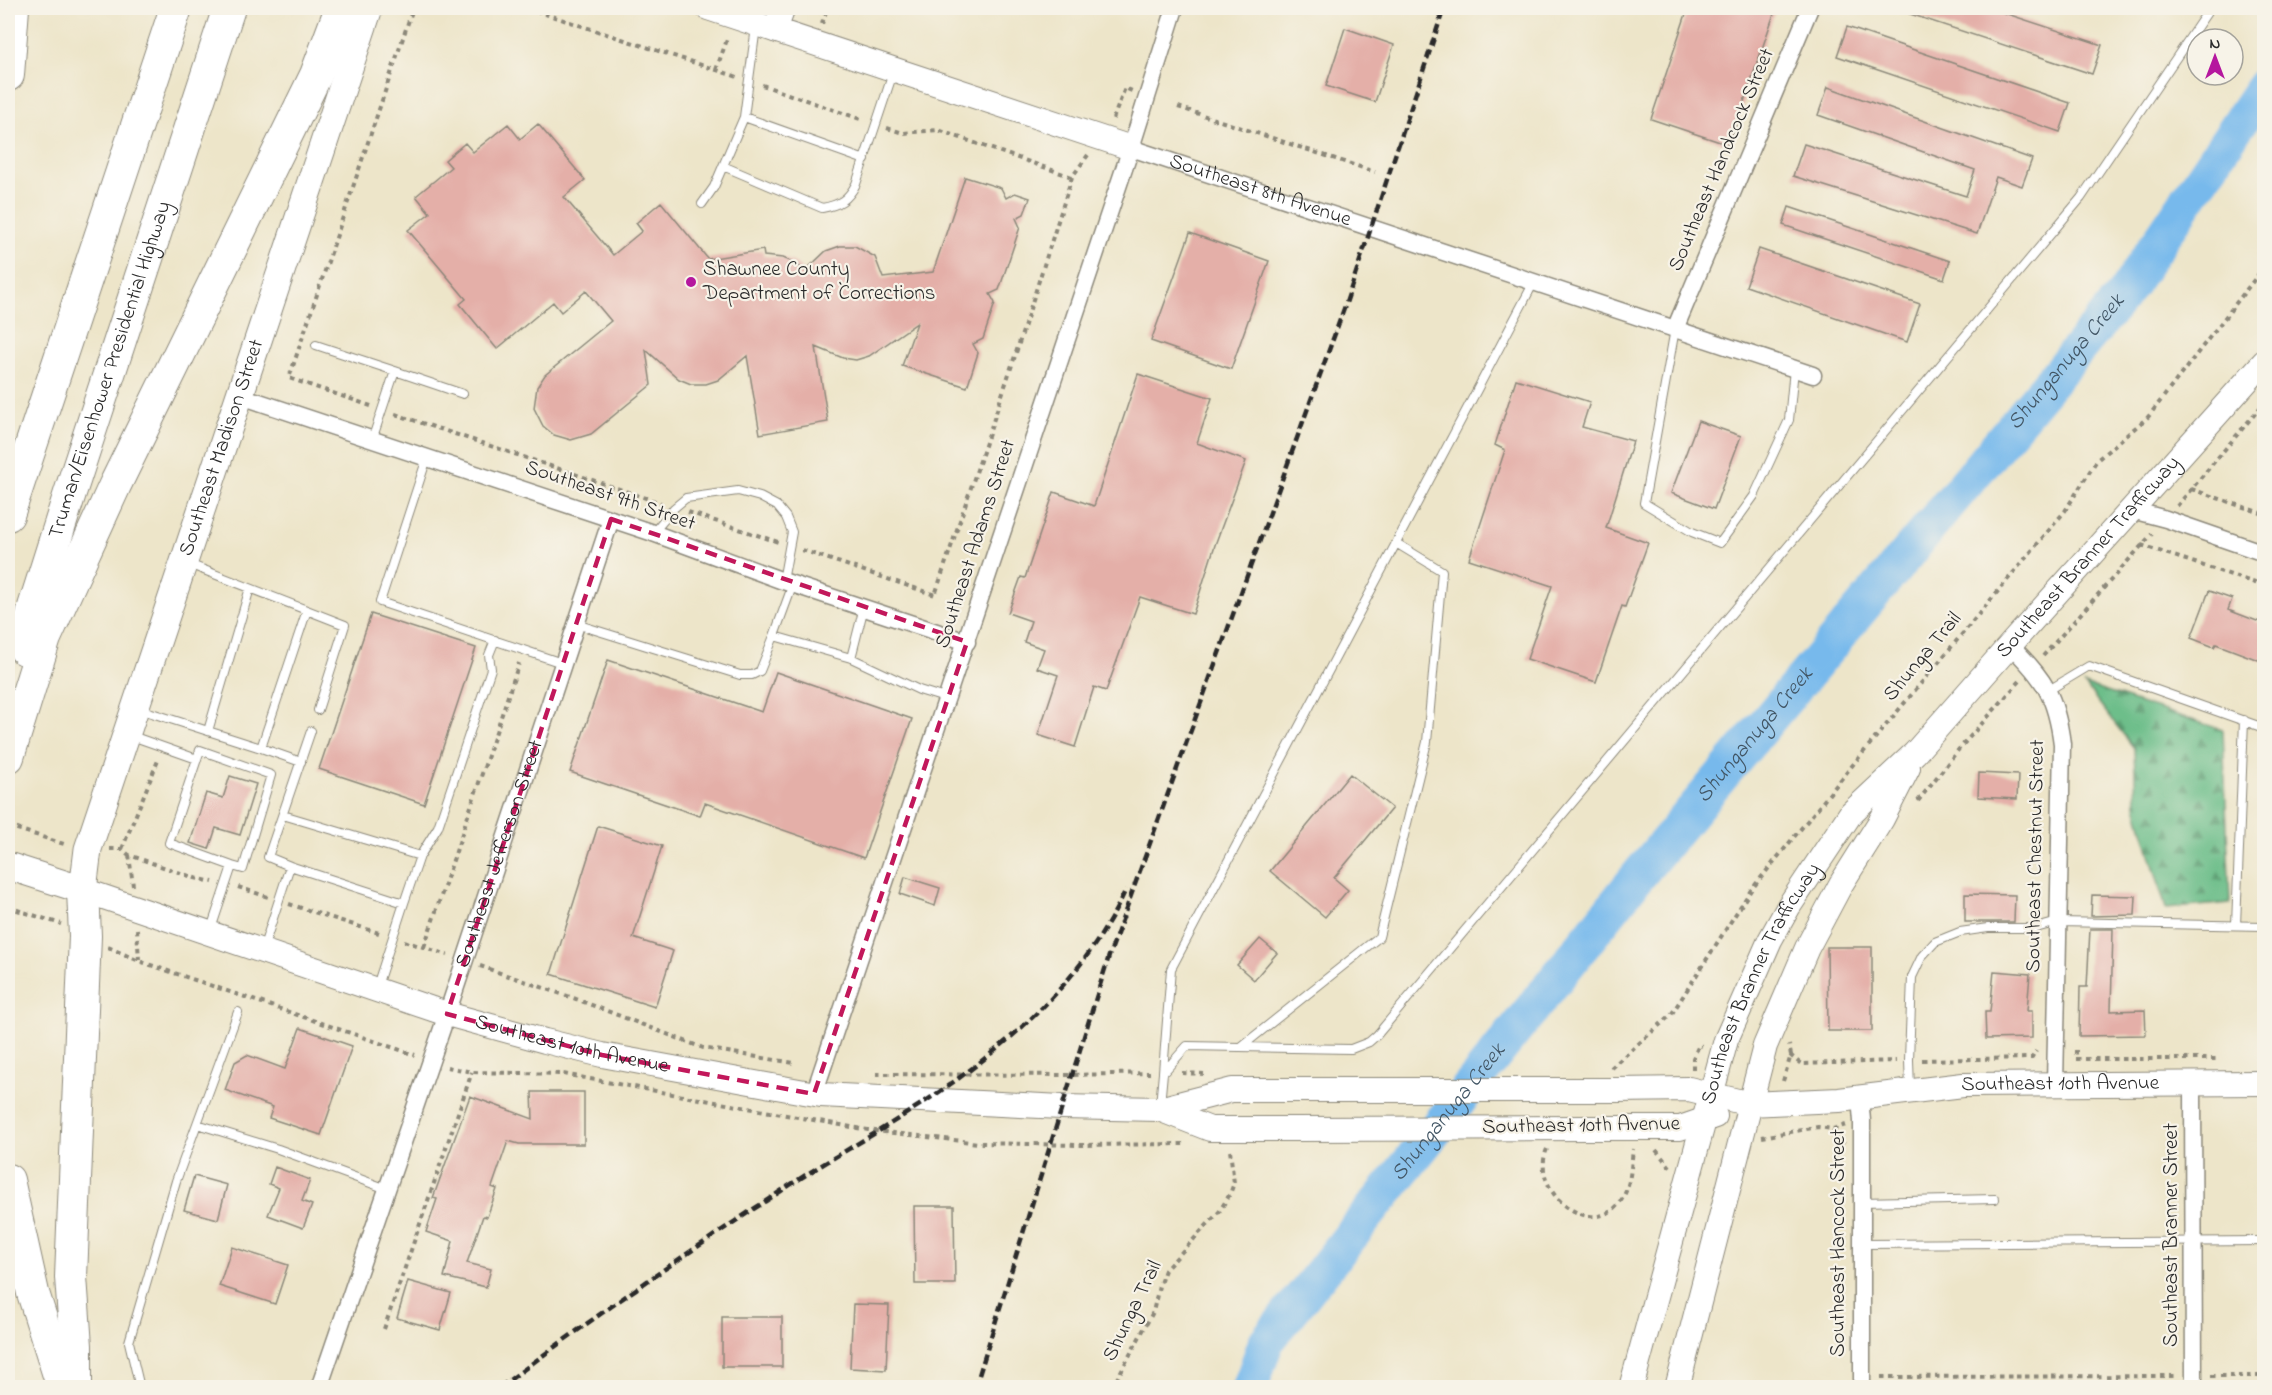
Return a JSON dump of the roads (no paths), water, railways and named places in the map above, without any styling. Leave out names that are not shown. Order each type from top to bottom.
[{"type":"highway","points":[[8,75],[13,8]]},
{"type":"highway","points":[[8,515],[176,8]]},
{"type":"highway","name":"Truman/Eisenhower Presidential Highway","points":[[8,735],[13,698],[38,596],[73,482],[229,8]]},
{"type":"highway","points":[[8,758],[45,638],[115,485],[316,75],[341,8]]},
{"type":"highway","points":[[74,887],[85,936],[71,1278],[76,1346],[76,1388]]},
{"type":"highway","points":[[8,1180],[33,1293],[63,1388]]},
{"type":"main road","name":"Southeast Madison Street","points":[[74,887],[369,8]]},
{"type":"main road","name":"Southeast 8th Avenue","points":[[708,8],[1131,148]]},
{"type":"main road","points":[[766,27],[783,8]]},
{"type":"main road","name":"Southeast Branner Trafficway","points":[[1631,1388],[1704,1119],[1700,1091],[1724,1048],[1770,940],[1809,874],[1851,813],[1916,753],[2010,645],[2263,367]]},
{"type":"main road","name":"Southeast Branner Trafficway","points":[[1677,1388],[1751,1144],[1750,1104],[1763,1052],[1807,948],[1841,884],[1882,819],[1916,753]]},
{"type":"main road","name":"Southeast 10th Avenue","points":[[8,866],[447,1014],[602,1055],[814,1094],[925,1102],[1159,1108],[1232,1090],[1329,1090],[1612,1080],[1700,1091],[1750,1104],[1861,1109],[1910,1091],[1964,1085],[2265,1083]]},
{"type":"main road","name":"Southeast 10th Avenue","points":[[1159,1108],[1210,1129],[1680,1128],[1750,1104]]},
{"type":"street","name":"Southeast Adams Street","points":[[814,1094],[967,642],[1131,148],[1175,8]]},
{"type":"street","name":"Southeast Handcock Street","points":[[1675,329],[1810,8]]},
{"type":"street","name":"Southeast 8th Avenue","points":[[1131,148],[1813,375]]},
{"type":"street","name":"Southeast 9th Street","points":[[238,395],[611,519],[967,642]]},
{"type":"street","points":[[2132,510],[2166,519],[2265,553]]},
{"type":"street","name":"Southeast Jefferson Street","points":[[319,1388],[447,1014],[611,519]]},
{"type":"street","name":"Southeast Chestnut Street","points":[[2010,645],[2033,667],[2049,690],[2059,721],[2062,744],[2055,1084]]},
{"type":"street","name":"Southeast Branner Street","points":[[2193,1083],[2194,1382]]},
{"type":"street","name":"Southeast Hancock Street","points":[[1861,1109],[1862,1388]]},
{"type":"lane","points":[[1163,1072],[1187,1046],[1351,1049],[1369,1042],[1377,1035],[2081,198],[2210,8]]},
{"type":"lane","points":[[702,204],[714,188],[744,117],[748,81],[766,27]]},
{"type":"lane","points":[[723,166],[822,207],[838,205],[851,194],[865,160],[894,70]]},
{"type":"lane","points":[[744,117],[865,160]]},
{"type":"lane","points":[[1159,1108],[1171,969],[1534,282]]},
{"type":"lane","points":[[1675,329],[1644,503],[1692,532],[1720,543],[1754,496],[1789,420],[1794,369]]},
{"type":"lane","points":[[316,345],[463,394]]},
{"type":"lane","points":[[372,440],[395,371]]},
{"type":"lane","points":[[427,458],[380,602],[562,663]]},
{"type":"lane","points":[[576,624],[740,675],[752,675],[760,671],[774,636],[788,582],[792,532],[786,517],[777,506],[760,497],[738,491],[686,498],[652,533]]},
{"type":"lane","points":[[1241,1047],[1379,937],[1427,742],[1442,571],[1396,543]]},
{"type":"lane","points":[[183,561],[345,625],[318,710]]},
{"type":"lane","points":[[207,731],[250,588]]},
{"type":"lane","points":[[851,658],[864,607]]},
{"type":"lane","points":[[261,748],[307,610]]},
{"type":"lane","points":[[774,636],[851,658],[919,690],[948,699]]},
{"type":"lane","points":[[376,990],[420,856],[438,827],[491,669],[489,656],[495,640]]},
{"type":"lane","points":[[2049,690],[2089,666],[2265,728]]},
{"type":"lane","points":[[135,708],[301,762]]},
{"type":"lane","points":[[2236,925],[2244,720]]},
{"type":"lane","points":[[311,731],[268,857],[404,903]]},
{"type":"lane","points":[[126,734],[197,759]]},
{"type":"lane","points":[[200,750],[271,775],[243,869],[232,866],[169,843],[200,750]]},
{"type":"lane","points":[[283,815],[420,856]]},
{"type":"lane","points":[[209,933],[232,866]]},
{"type":"lane","points":[[262,951],[290,866]]},
{"type":"lane","points":[[1910,1091],[1912,977],[1922,956],[1935,942],[1960,932],[1988,928],[2036,928],[2058,922],[2265,926]]},
{"type":"lane","points":[[140,1388],[129,1342],[177,1181],[238,1012]]},
{"type":"lane","points":[[197,1124],[278,1149],[387,1189]]},
{"type":"lane","points":[[1862,1202],[1995,1199]]},
{"type":"lane","points":[[1862,1244],[2265,1241]]},
{"type":"waterway","name":"Shunganuga Creek","points":[[1250,1388],[1266,1342],[1642,871],[2124,294],[2264,86]]},
{"type":"railway","points":[[975,1388],[1109,956],[1345,306],[1444,8]]},
{"type":"railway","points":[[499,1388],[674,1263],[796,1181],[889,1125],[970,1070],[1002,1045],[1060,989],[1085,958],[1107,925],[1126,889]]},
{"type":"place","name":"Shawnee County Department of Corrections","points":[[691,282]]}]
